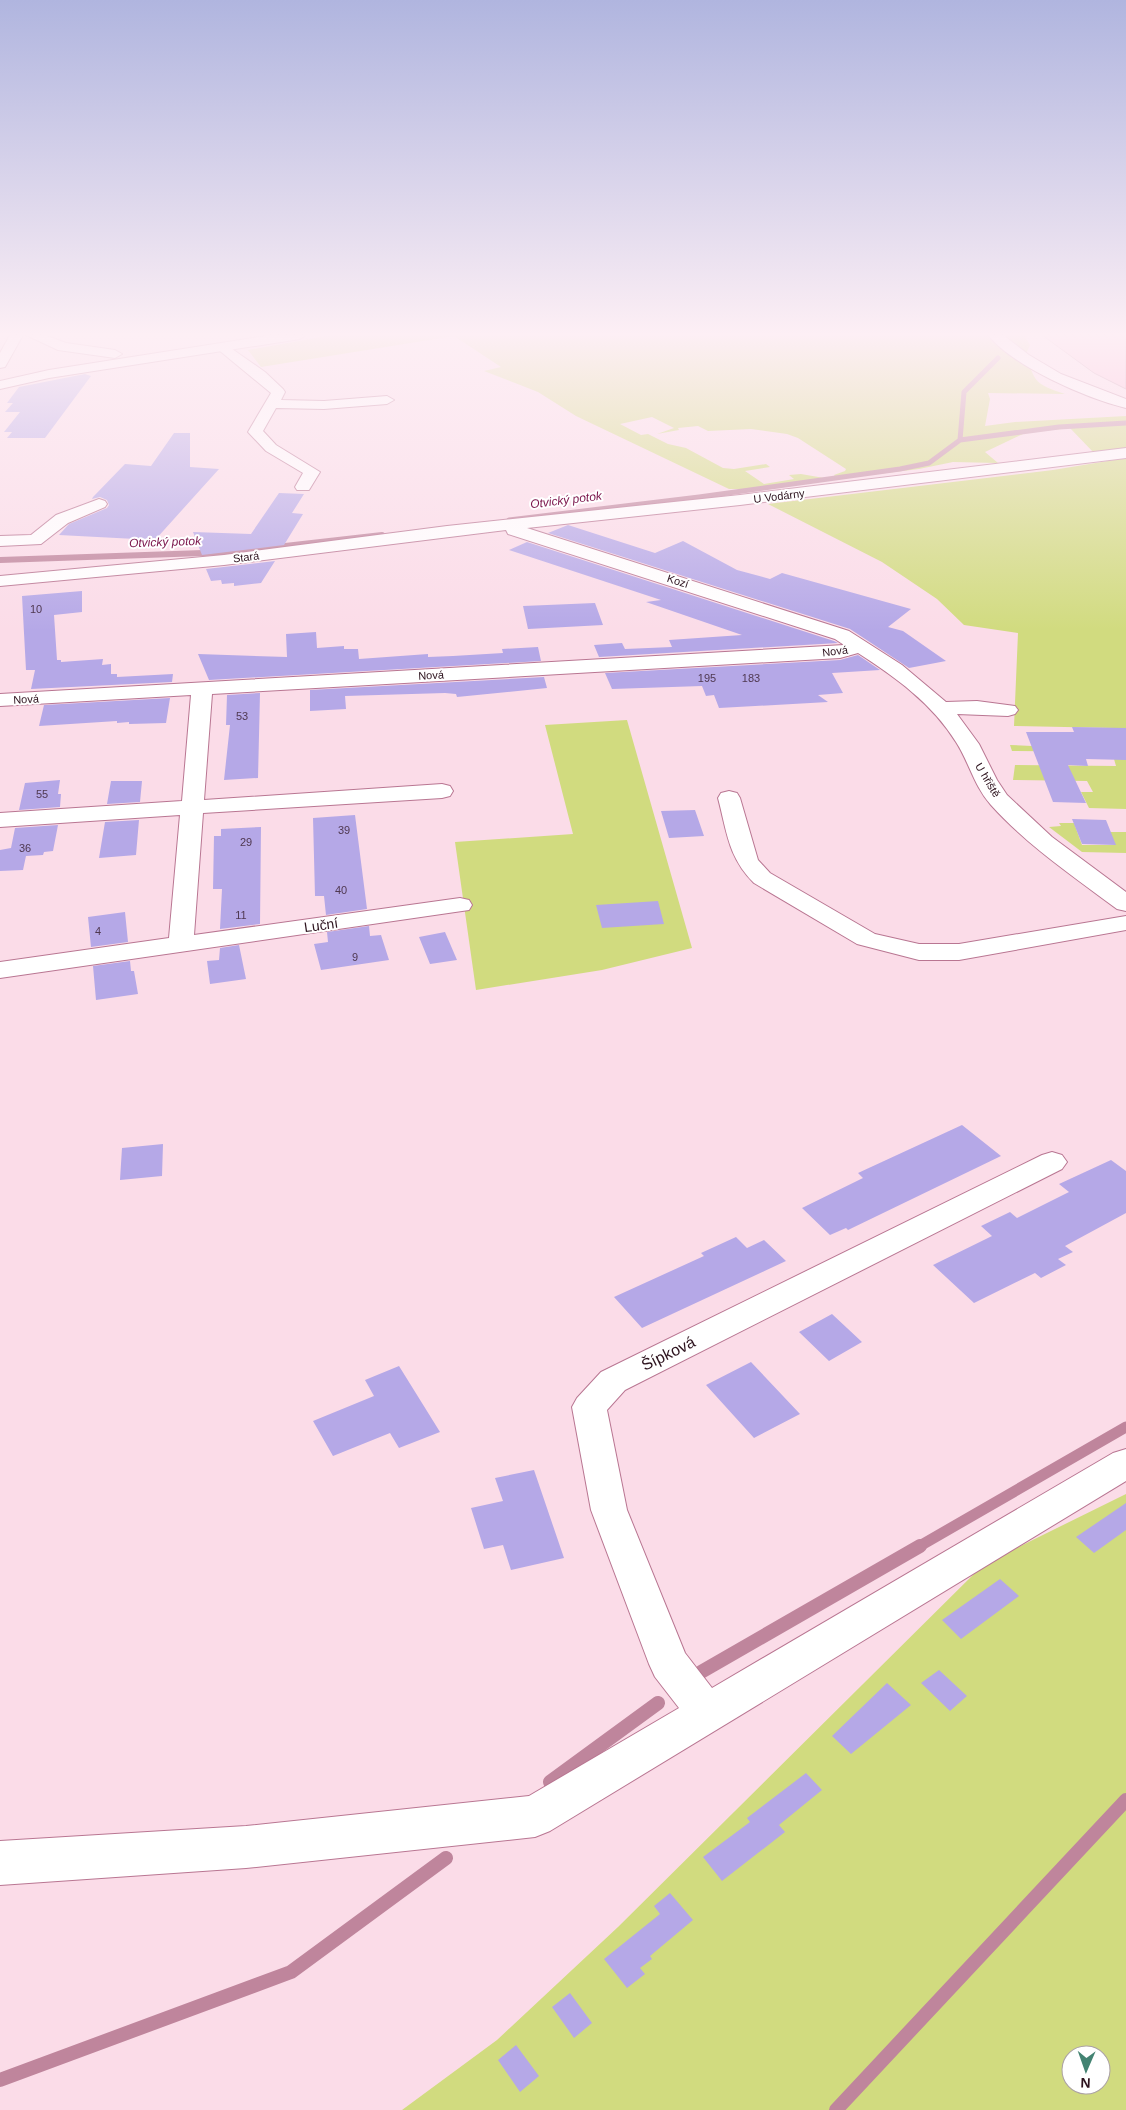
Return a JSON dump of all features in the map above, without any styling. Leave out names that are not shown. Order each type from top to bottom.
[{"type":"street","points":[[256,433],[270,448],[312,472],[303,487]]},
{"type":"street","name":"U Vodárny","points":[[491,527],[740,500],[1126,453]]},
{"type":"street","points":[[0,541],[35,540],[62,519],[99,504]]},
{"type":"street","name":"Stará","points":[[0,581],[224,560],[491,527]]},
{"type":"street","name":"Kozí","points":[[491,527],[529,532],[842,635],[861,646]]},
{"type":"street","name":"Nová","points":[[0,700],[840,652],[861,646]]},
{"type":"street","name":"U hřiště","points":[[861,646],[930,696],[942,708],[968,744],[998,798],[1051,849],[1126,904]]},
{"type":"street","points":[[181,944],[202,689]]},
{"type":"street","points":[[942,708],[978,707],[1008,710]]},
{"type":"street","points":[[0,820],[442,791]]},
{"type":"street","points":[[729,798],[750,866],[762,878],[874,942],[899,949],[939,953],[959,952],[1126,923]]},
{"type":"street","name":"Luční","points":[[0,970],[460,905]]},
{"type":"street","name":"Šípková","points":[[707,1713],[670,1664],[610,1510],[589,1407],[613,1381],[1052,1162]]},
{"type":"street","points":[[0,1863],[246,1847],[535,1816],[1126,1463]]},
{"type":"green space","points":[[613,433],[648,434],[668,444],[686,448],[723,468],[734,469],[766,464],[770,467],[745,471],[764,484],[794,479],[789,475],[801,474],[824,478],[820,479],[824,481],[754,489],[729,489]]},
{"type":"green space","points":[[783,433],[1024,433],[985,452],[998,463],[953,462],[919,469],[837,479],[834,475],[846,469],[798,438]]},
{"type":"green space","points":[[1075,433],[1126,433],[1126,448],[1094,453]]},
{"type":"green space","points":[[1126,458],[1126,752],[1012,751],[1010,745],[1032,746],[1114,728],[1014,726],[1018,633],[964,625],[937,599],[882,562],[768,504],[1053,470]]},
{"type":"green space","points":[[627,720],[692,948],[602,970],[476,990],[455,842],[573,834],[545,725]]},
{"type":"green space","points":[[1114,759],[1126,759],[1126,809],[1089,808],[1081,792],[1093,792],[1087,781],[1013,780],[1015,765],[1116,766]]},
{"type":"green space","points":[[1059,823],[1074,823],[1082,845],[1115,845],[1105,832],[1126,832],[1126,853],[1082,852],[1049,827],[1061,826]]},
{"type":"green space","points":[[1126,1494],[1126,2110],[402,2110],[497,2040],[618,1927],[984,1564]]},
{"type":"building","points":[[11,433],[48,433],[45,438],[7,438]]},
{"type":"building","points":[[174,433],[190,433],[190,467],[219,469],[155,540],[59,535],[69,524],[107,508],[109,505],[107,500],[100,497],[92,499],[125,464],[151,466]]},
{"type":"building","points":[[279,493],[304,494],[292,513],[303,514],[284,545],[202,555],[193,532],[251,534]]},
{"type":"building","points":[[568,525],[655,553],[683,541],[737,570],[770,579],[782,573],[911,609],[888,627],[903,631],[946,661],[909,668],[850,629],[548,533]]},
{"type":"building","points":[[527,542],[838,643],[599,657],[594,645],[622,643],[625,649],[672,647],[669,640],[742,635],[646,602],[661,600],[509,550]]},
{"type":"building","points":[[275,561],[261,583],[234,586],[234,583],[222,584],[221,580],[211,581],[206,569]]},
{"type":"building","points":[[82,591],[82,612],[54,615],[57,660],[61,660],[61,662],[103,659],[102,665],[111,664],[111,674],[117,674],[117,677],[173,674],[172,682],[31,689],[35,670],[26,670],[22,596]]},
{"type":"building","points":[[595,603],[603,625],[528,629],[523,606]]},
{"type":"building","points":[[316,632],[317,648],[344,646],[344,649],[358,649],[359,659],[428,654],[428,657],[503,653],[502,649],[538,647],[541,661],[209,680],[198,654],[287,657],[286,634]]},
{"type":"building","points":[[858,655],[880,670],[832,673],[843,693],[818,695],[828,702],[719,708],[714,695],[706,696],[702,686],[612,689],[605,673],[840,660]]},
{"type":"building","points":[[544,677],[547,688],[457,697],[456,694],[445,693],[345,696],[346,709],[310,711],[310,690]]},
{"type":"building","points":[[260,693],[258,778],[224,780],[230,725],[226,725],[227,695]]},
{"type":"building","points":[[170,698],[166,723],[129,724],[129,722],[117,723],[117,721],[39,726],[44,705]]},
{"type":"building","points":[[1072,727],[1126,728],[1126,760],[1086,759],[1088,766],[1068,765],[1086,803],[1053,802],[1026,732],[1074,732]]},
{"type":"building","points":[[60,780],[58,794],[61,794],[60,807],[19,810],[25,783]]},
{"type":"building","points":[[111,781],[142,781],[140,802],[107,804]]},
{"type":"building","points":[[695,810],[704,836],[669,838],[661,811]]},
{"type":"building","points":[[355,815],[367,909],[326,915],[324,896],[315,896],[313,818]]},
{"type":"building","points":[[1072,819],[1106,820],[1116,845],[1082,844]]},
{"type":"building","points":[[139,820],[136,855],[99,858],[105,822]]},
{"type":"building","points":[[58,825],[53,851],[44,852],[43,855],[26,856],[23,870],[0,871],[0,850],[11,848],[15,828]]},
{"type":"building","points":[[261,827],[260,924],[220,929],[222,889],[213,889],[214,836],[221,836],[221,829]]},
{"type":"building","points":[[658,901],[664,924],[602,928],[596,905]]},
{"type":"building","points":[[125,912],[128,942],[91,947],[88,917]]},
{"type":"building","points":[[369,926],[370,936],[381,935],[389,960],[321,970],[314,944],[328,942],[327,932]]},
{"type":"building","points":[[445,932],[457,960],[430,964],[419,937]]},
{"type":"building","points":[[239,945],[246,979],[210,984],[207,961],[219,960],[220,948]]},
{"type":"building","points":[[130,961],[131,971],[134,971],[138,994],[96,1000],[93,966]]},
{"type":"building","points":[[962,1125],[1001,1156],[848,1230],[846,1228],[830,1235],[802,1208],[863,1178],[858,1173]]},
{"type":"building","points":[[163,1144],[162,1176],[120,1180],[122,1148]]},
{"type":"building","points":[[1111,1160],[1126,1171],[1126,1213],[1065,1246],[1073,1252],[1058,1259],[1066,1265],[1041,1278],[1035,1273],[974,1303],[933,1265],[992,1236],[981,1226],[1010,1212],[1017,1218],[1069,1192],[1059,1184]]},
{"type":"building","points":[[736,1237],[747,1248],[764,1240],[786,1261],[642,1328],[614,1297],[704,1256],[701,1253]]},
{"type":"building","points":[[832,1314],[862,1342],[829,1361],[799,1332]]},
{"type":"building","points":[[751,1362],[800,1414],[754,1438],[706,1385]]},
{"type":"building","points":[[399,1366],[440,1432],[399,1448],[390,1433],[333,1456],[313,1421],[374,1396],[365,1380]]},
{"type":"building","points":[[534,1470],[564,1558],[511,1570],[503,1545],[484,1549],[471,1508],[503,1501],[495,1478]]},
{"type":"building","points":[[1126,1503],[1126,1530],[1094,1553],[1076,1537]]},
{"type":"building","points":[[1000,1579],[1019,1596],[961,1639],[942,1620]]},
{"type":"building","points":[[939,1670],[967,1696],[950,1711],[921,1683]]},
{"type":"building","points":[[887,1683],[911,1705],[851,1754],[832,1736]]},
{"type":"building","points":[[806,1773],[822,1790],[779,1825],[785,1832],[722,1881],[703,1857],[750,1822],[747,1818]]},
{"type":"building","points":[[670,1893],[693,1920],[650,1956],[652,1959],[640,1968],[645,1974],[627,1988],[604,1959],[660,1914],[654,1906]]},
{"type":"building","points":[[570,1993],[592,2023],[574,2038],[552,2007]]},
{"type":"building","points":[[516,2045],[539,2076],[520,2092],[498,2060]]},
{"type":"waterway","points":[[960,440],[961,433]]},
{"type":"waterway","name":"Otvický potok","points":[[960,440],[1010,433]]},
{"type":"waterway","name":"Otvický potok","points":[[509,520],[699,497],[900,469],[929,463],[960,440]]},
{"type":"waterway","name":"Otvický potok","points":[[0,560],[232,552],[382,535]]},
{"type":"waterway","points":[[918,1547],[1126,1427]]},
{"type":"waterway","points":[[701,1672],[920,1546]]},
{"type":"waterway","points":[[550,1782],[658,1703]]},
{"type":"waterway","points":[[836,2110],[1126,1800]]},
{"type":"waterway","points":[[0,2080],[291,1972],[446,1858]]}]
